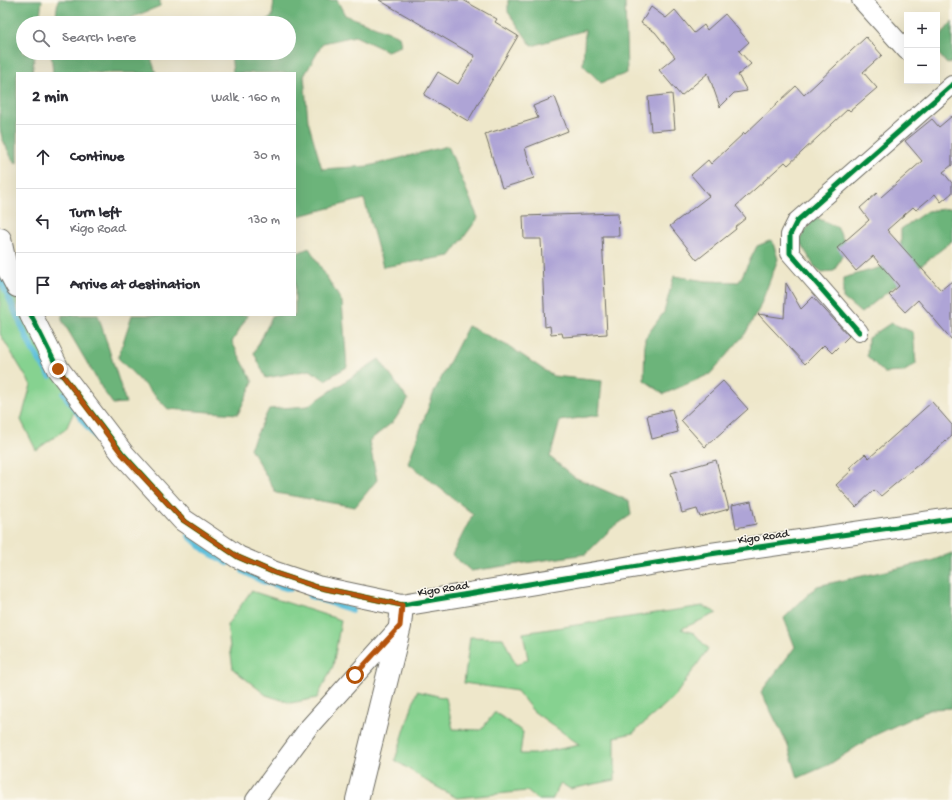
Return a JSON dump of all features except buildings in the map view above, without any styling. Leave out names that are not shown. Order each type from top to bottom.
[{"type":"street","points":[[861,0],[904,48]]},
{"type":"street","points":[[859,332],[790,253],[790,235],[797,221],[946,90]]},
{"type":"street","points":[[0,239],[5,262],[16,284]]},
{"type":"street","name":"Kigo Road","points":[[32,316],[58,369],[122,454],[183,520],[238,557],[275,573],[401,616],[710,554],[952,519]]},
{"type":"street","points":[[255,800],[309,727],[401,616]]},
{"type":"street","points":[[357,800],[401,616]]},
{"type":"green space","points":[[0,0],[42,0],[40,16],[16,16],[16,60],[34,60],[32,72],[16,72],[16,162],[13,161],[2,138],[0,128]]},
{"type":"green space","points":[[58,0],[160,0],[160,6],[135,16],[56,16]]},
{"type":"green space","points":[[274,0],[337,0],[345,15],[399,36],[401,46],[387,51],[355,36],[323,43],[304,76],[308,121],[322,169],[369,166],[448,146],[478,218],[450,256],[383,267],[364,199],[299,216],[296,212],[296,72],[233,72],[232,60],[296,60],[296,16],[272,16]]},
{"type":"green space","points":[[508,0],[625,0],[627,73],[601,83],[583,65],[585,30],[532,46],[508,12]]},
{"type":"green space","points":[[952,22],[952,62],[947,64],[940,56],[940,40]]},
{"type":"green space","points":[[52,60],[152,60],[156,72],[53,72]]},
{"type":"green space","points":[[952,208],[952,241],[861,313],[843,298],[843,278],[885,266],[901,252],[901,229],[927,211]]},
{"type":"green space","points":[[815,217],[837,227],[847,247],[834,271],[822,272],[814,266],[799,240]]},
{"type":"green space","points":[[772,240],[778,259],[759,309],[745,334],[710,374],[664,394],[644,380],[645,338],[664,312],[674,276],[706,281],[739,282],[757,246]]},
{"type":"green space","points":[[309,248],[342,302],[347,367],[325,380],[310,370],[266,378],[254,353],[272,316],[296,316],[296,254]]},
{"type":"green space","points":[[0,260],[16,299],[16,316],[24,316],[77,405],[66,429],[36,450],[21,420],[31,385],[0,334]]},
{"type":"green space","points":[[62,316],[98,316],[126,403],[113,404],[103,390],[62,320]]},
{"type":"green space","points":[[132,316],[247,316],[232,342],[253,382],[238,414],[168,409],[118,358]]},
{"type":"green space","points":[[891,323],[913,332],[916,364],[903,372],[884,373],[867,356],[868,338]]},
{"type":"green space","points":[[468,326],[510,347],[553,376],[602,381],[599,415],[560,421],[550,457],[574,477],[629,501],[631,515],[612,528],[586,554],[471,571],[452,555],[473,514],[408,463],[434,392]]},
{"type":"green space","points":[[379,359],[408,400],[394,421],[369,441],[377,480],[355,507],[276,493],[250,448],[269,409],[308,406]]},
{"type":"green space","points":[[952,553],[952,708],[931,709],[873,736],[830,764],[798,778],[787,743],[761,692],[795,647],[784,618],[817,586],[931,561]]},
{"type":"green space","points":[[251,591],[341,620],[333,666],[317,698],[291,703],[266,695],[233,669],[227,625]]},
{"type":"green space","points":[[703,606],[717,613],[681,629],[694,633],[708,649],[675,696],[633,733],[615,737],[615,780],[570,789],[561,783],[552,800],[538,800],[527,791],[457,798],[428,782],[395,760],[417,691],[446,698],[453,729],[481,730],[495,712],[523,732],[520,754],[534,754],[580,745],[533,711],[517,691],[464,683],[470,637],[503,638],[516,665],[528,659],[523,633]]},
{"type":"waterway","points":[[0,278],[16,314]]},
{"type":"waterway","points":[[17,316],[32,349],[50,376]]},
{"type":"waterway","points":[[64,394],[88,428],[105,447]]},
{"type":"waterway","points":[[189,536],[206,551],[228,563]]},
{"type":"waterway","points":[[243,571],[262,581],[290,589]]},
{"type":"waterway","points":[[310,596],[352,610]]},
{"type":"cycle path","points":[[859,332],[790,253],[790,235],[797,221],[952,85]]},
{"type":"cycle path","points":[[32,316],[58,369],[123,454],[183,520],[238,557],[275,573],[317,587],[402,605],[710,554],[952,519]]},
{"type":"route","points":[[58,369],[122,454],[183,520],[238,557],[275,573],[317,587],[402,605],[400,626],[355,675]]}]
